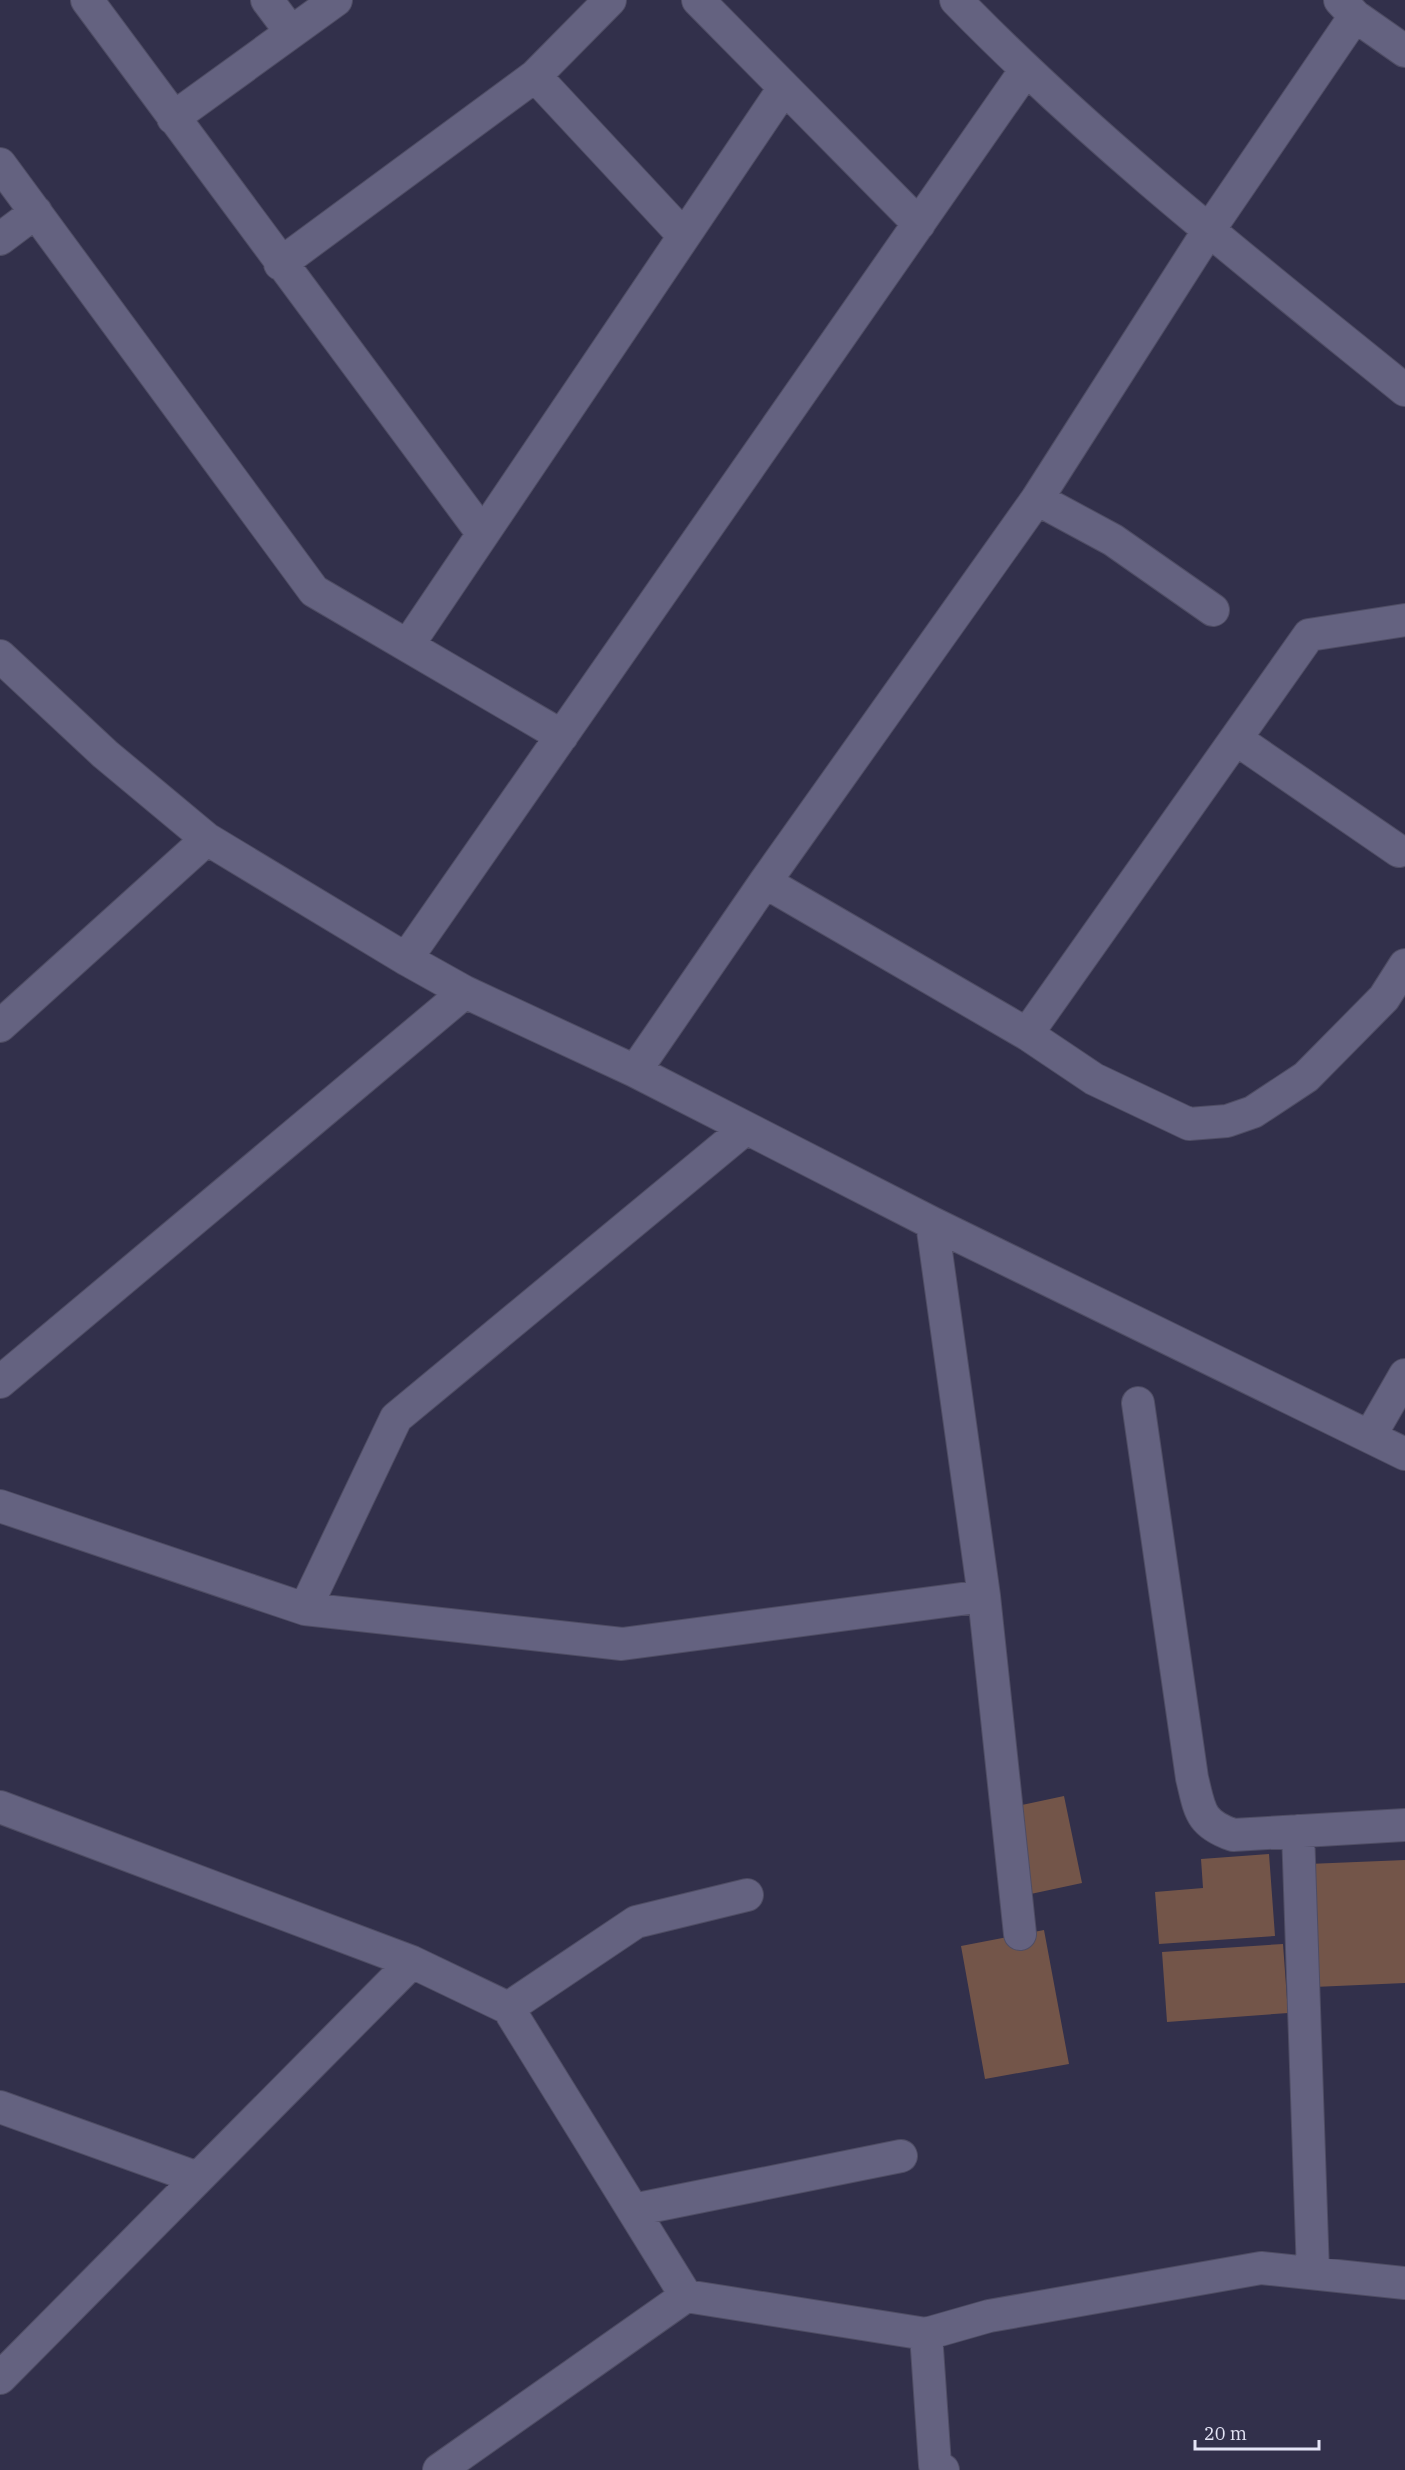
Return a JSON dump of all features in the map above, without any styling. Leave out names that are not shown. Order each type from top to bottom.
[{"type":"street","points":[[87,0],[280,264],[483,534]]},
{"type":"street","points":[[267,0],[291,32]]},
{"type":"street","points":[[173,117],[336,0]]},
{"type":"street","points":[[280,264],[534,76],[610,0]]},
{"type":"street","points":[[698,0],[919,224]]},
{"type":"street","points":[[956,0],[1025,71],[1209,230],[1405,390]]},
{"type":"street","points":[[635,1071],[765,882],[1037,499],[1348,8],[1405,51]]},
{"type":"street","points":[[406,959],[1025,71]]},
{"type":"street","points":[[534,76],[684,236]]},
{"type":"street","points":[[408,645],[784,88]]},
{"type":"street","points":[[0,164],[314,591],[562,736]]},
{"type":"street","points":[[0,238],[36,212]]},
{"type":"street","points":[[1037,499],[1113,540],[1213,610]]},
{"type":"street","points":[[1027,1034],[1309,635],[1405,620]]},
{"type":"street","points":[[1,659],[105,754],[207,839],[406,959],[465,992],[635,1071],[932,1223],[1405,1454]]},
{"type":"street","points":[[1236,739],[1403,846]]},
{"type":"street","points":[[0,1026],[207,839]]},
{"type":"street","points":[[765,882],[1027,1034],[1094,1079],[1189,1124],[1227,1121],[1253,1112],[1306,1077],[1384,998],[1405,965]]},
{"type":"street","points":[[0,1382],[465,992]]},
{"type":"street","points":[[305,1609],[396,1418],[745,1129]]},
{"type":"street","points":[[932,1223],[984,1596],[1020,1934]]},
{"type":"street","points":[[1370,1436],[1405,1375]]},
{"type":"street","points":[[1138,1403],[1192,1778],[1202,1816],[1213,1828],[1233,1835],[1405,1825]]},
{"type":"street","points":[[0,1506],[305,1609],[622,1644],[984,1596]]},
{"type":"street","points":[[0,1807],[412,1962],[508,2008],[686,2296]]},
{"type":"street","points":[[1298,1831],[1312,2273]]},
{"type":"street","points":[[508,2008],[636,1922],[747,1895]]},
{"type":"street","points":[[0,2378],[195,2177],[412,1962]]},
{"type":"street","points":[[0,2107],[195,2177]]},
{"type":"street","points":[[633,2210],[901,2156]]},
{"type":"street","points":[[438,2470],[686,2296],[926,2334],[989,2316],[1262,2268],[1405,2283]]},
{"type":"street","points":[[926,2334],[935,2464],[943,2470]]},
{"type":"building","points":[[1064,1796],[1082,1883],[1026,1895],[1008,1808]]},
{"type":"building","points":[[1269,1854],[1275,1936],[1159,1944],[1155,1892],[1203,1888],[1201,1859]]},
{"type":"building","points":[[1405,1860],[1405,1983],[1314,1987],[1308,1864]]},
{"type":"building","points":[[1044,1930],[1069,2064],[985,2079],[961,1946]]},
{"type":"building","points":[[1283,1944],[1288,2013],[1167,2022],[1162,1952]]}]
